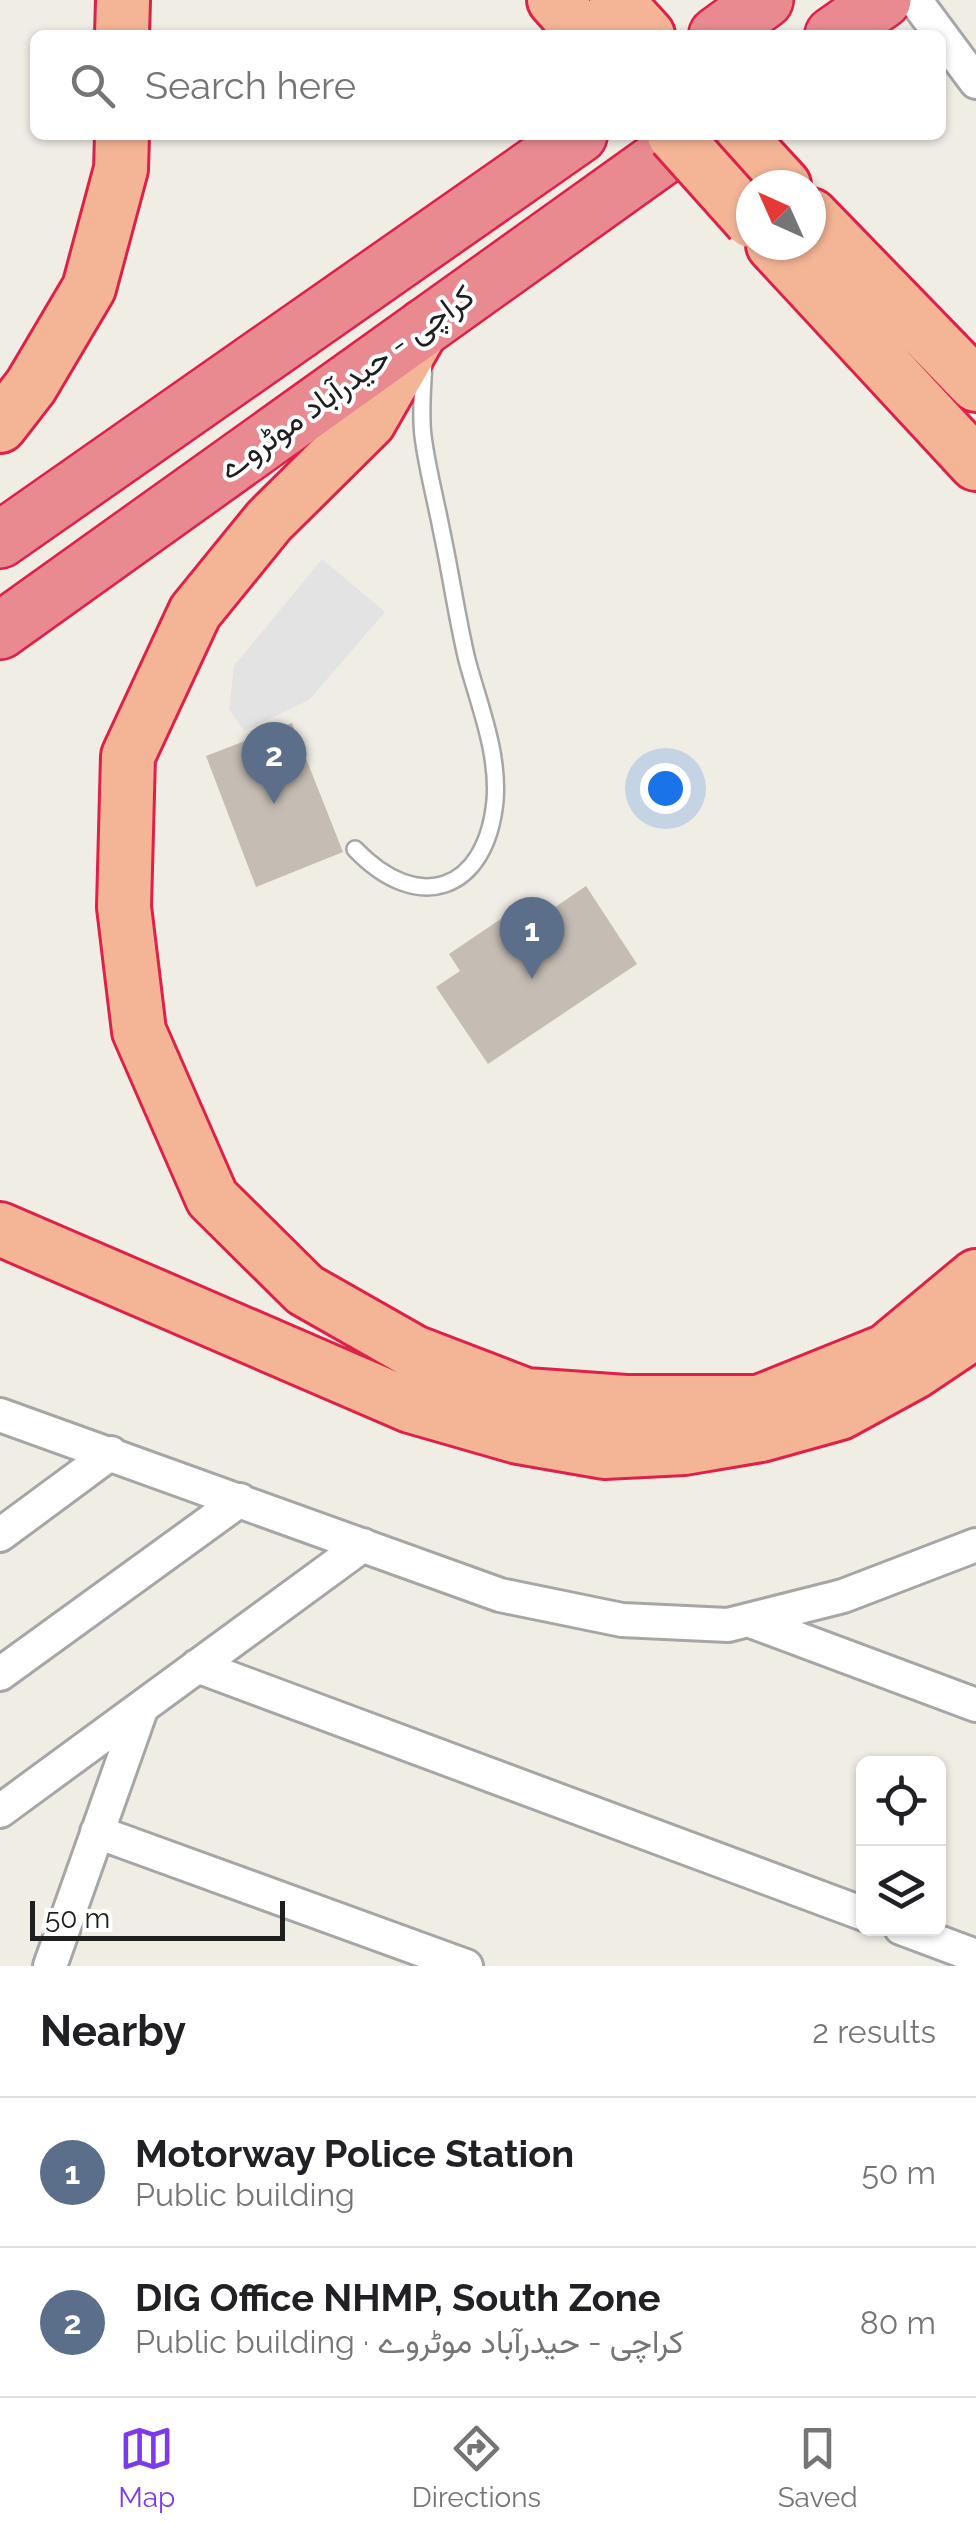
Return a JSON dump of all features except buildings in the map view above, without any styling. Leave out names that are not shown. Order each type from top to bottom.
[{"type":"highway","points":[[122,0],[122,30]]},
{"type":"highway","points":[[554,0],[581,30]]},
{"type":"highway","points":[[616,0],[643,30]]},
{"type":"highway","points":[[724,30],[765,0]]},
{"type":"highway","points":[[841,30],[882,0]]},
{"type":"highway","points":[[0,426],[30,386],[89,288],[122,170],[122,140]]},
{"type":"highway","name":"کراچی - حیدرآباد موٹروے","points":[[0,540],[572,140]]},
{"type":"highway","points":[[678,140],[736,204]]},
{"type":"highway","name":"کراچی - حیدرآباد موٹروے","points":[[0,630],[686,140]]},
{"type":"highway","points":[[743,140],[770,170]]},
{"type":"highway","points":[[826,230],[976,386]]},
{"type":"highway","points":[[787,260],[976,464]]},
{"type":"highway","points":[[424,326],[368,422],[269,521],[195,612],[128,756],[124,907],[139,1031],[212,1198],[305,1290],[414,1352],[526,1394],[626,1402],[759,1402],[886,1351],[976,1276]]},
{"type":"highway","points":[[0,1229],[410,1406],[518,1438],[604,1452],[684,1448],[760,1435],[840,1413],[916,1372],[976,1331]]},
{"type":"street","points":[[916,0],[938,30]]},
{"type":"street","points":[[946,41],[976,82]]},
{"type":"street","points":[[0,1415],[500,1595],[622,1620],[728,1626],[843,1596],[976,1545]]},
{"type":"street","points":[[0,1535],[111,1453]]},
{"type":"street","points":[[0,1674],[240,1500]]},
{"type":"street","points":[[0,1811],[363,1545]]},
{"type":"street","points":[[748,1620],[976,1706]]},
{"type":"street","points":[[197,1666],[856,1911]]},
{"type":"street","points":[[50,1966],[142,1707]]},
{"type":"street","points":[[97,1832],[466,1966]]},
{"type":"street","points":[[923,1936],[976,1956]]},
{"type":"lane","points":[[355,849],[371,865],[400,882],[426,889],[449,883],[468,869],[484,839],[494,801],[493,753],[467,657],[422,434],[424,326]]},
{"type":"shaded area","points":[[322,559],[385,612],[309,700],[244,731],[229,709],[234,666]]},
{"type":"place","name":"DIG Office NHMP, South Zone","points":[[274,804]]},
{"type":"place","name":"Motorway Police Station","points":[[532,979]]}]
